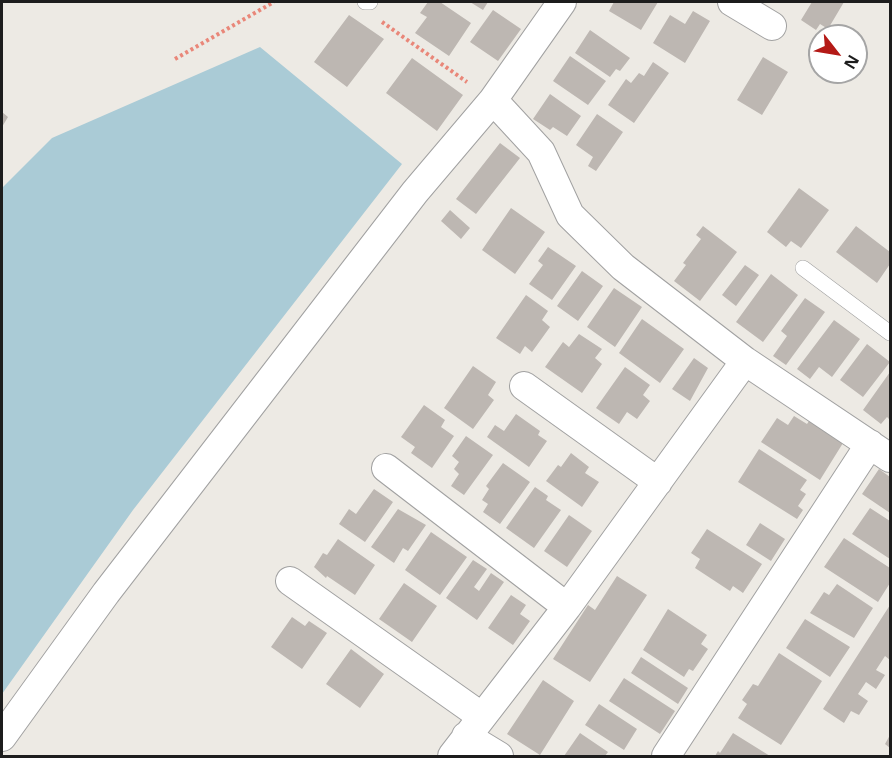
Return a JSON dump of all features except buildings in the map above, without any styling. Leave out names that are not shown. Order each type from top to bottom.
[{"type":"street","points":[[2,736],[106,593],[415,192],[493,100],[562,2]]},
{"type":"street","points":[[732,2],[772,26]]},
{"type":"street","points":[[493,100],[541,152],[570,215],[623,267],[745,361],[880,451],[666,756]]},
{"type":"street","points":[[467,736],[567,607],[745,361]]},
{"type":"street","points":[[524,386],[658,482]]},
{"type":"street","points":[[386,468],[567,607]]},
{"type":"street","points":[[290,581],[467,736],[499,756]]},
{"type":"lane","points":[[803,268],[891,333]]},
{"type":"path","points":[[175,59],[274,2]]},
{"type":"path","points":[[368,2],[380,21],[493,100]]},
{"type":"water","points":[[260,47],[402,164],[133,510],[2,694],[2,188],[52,138]]}]
